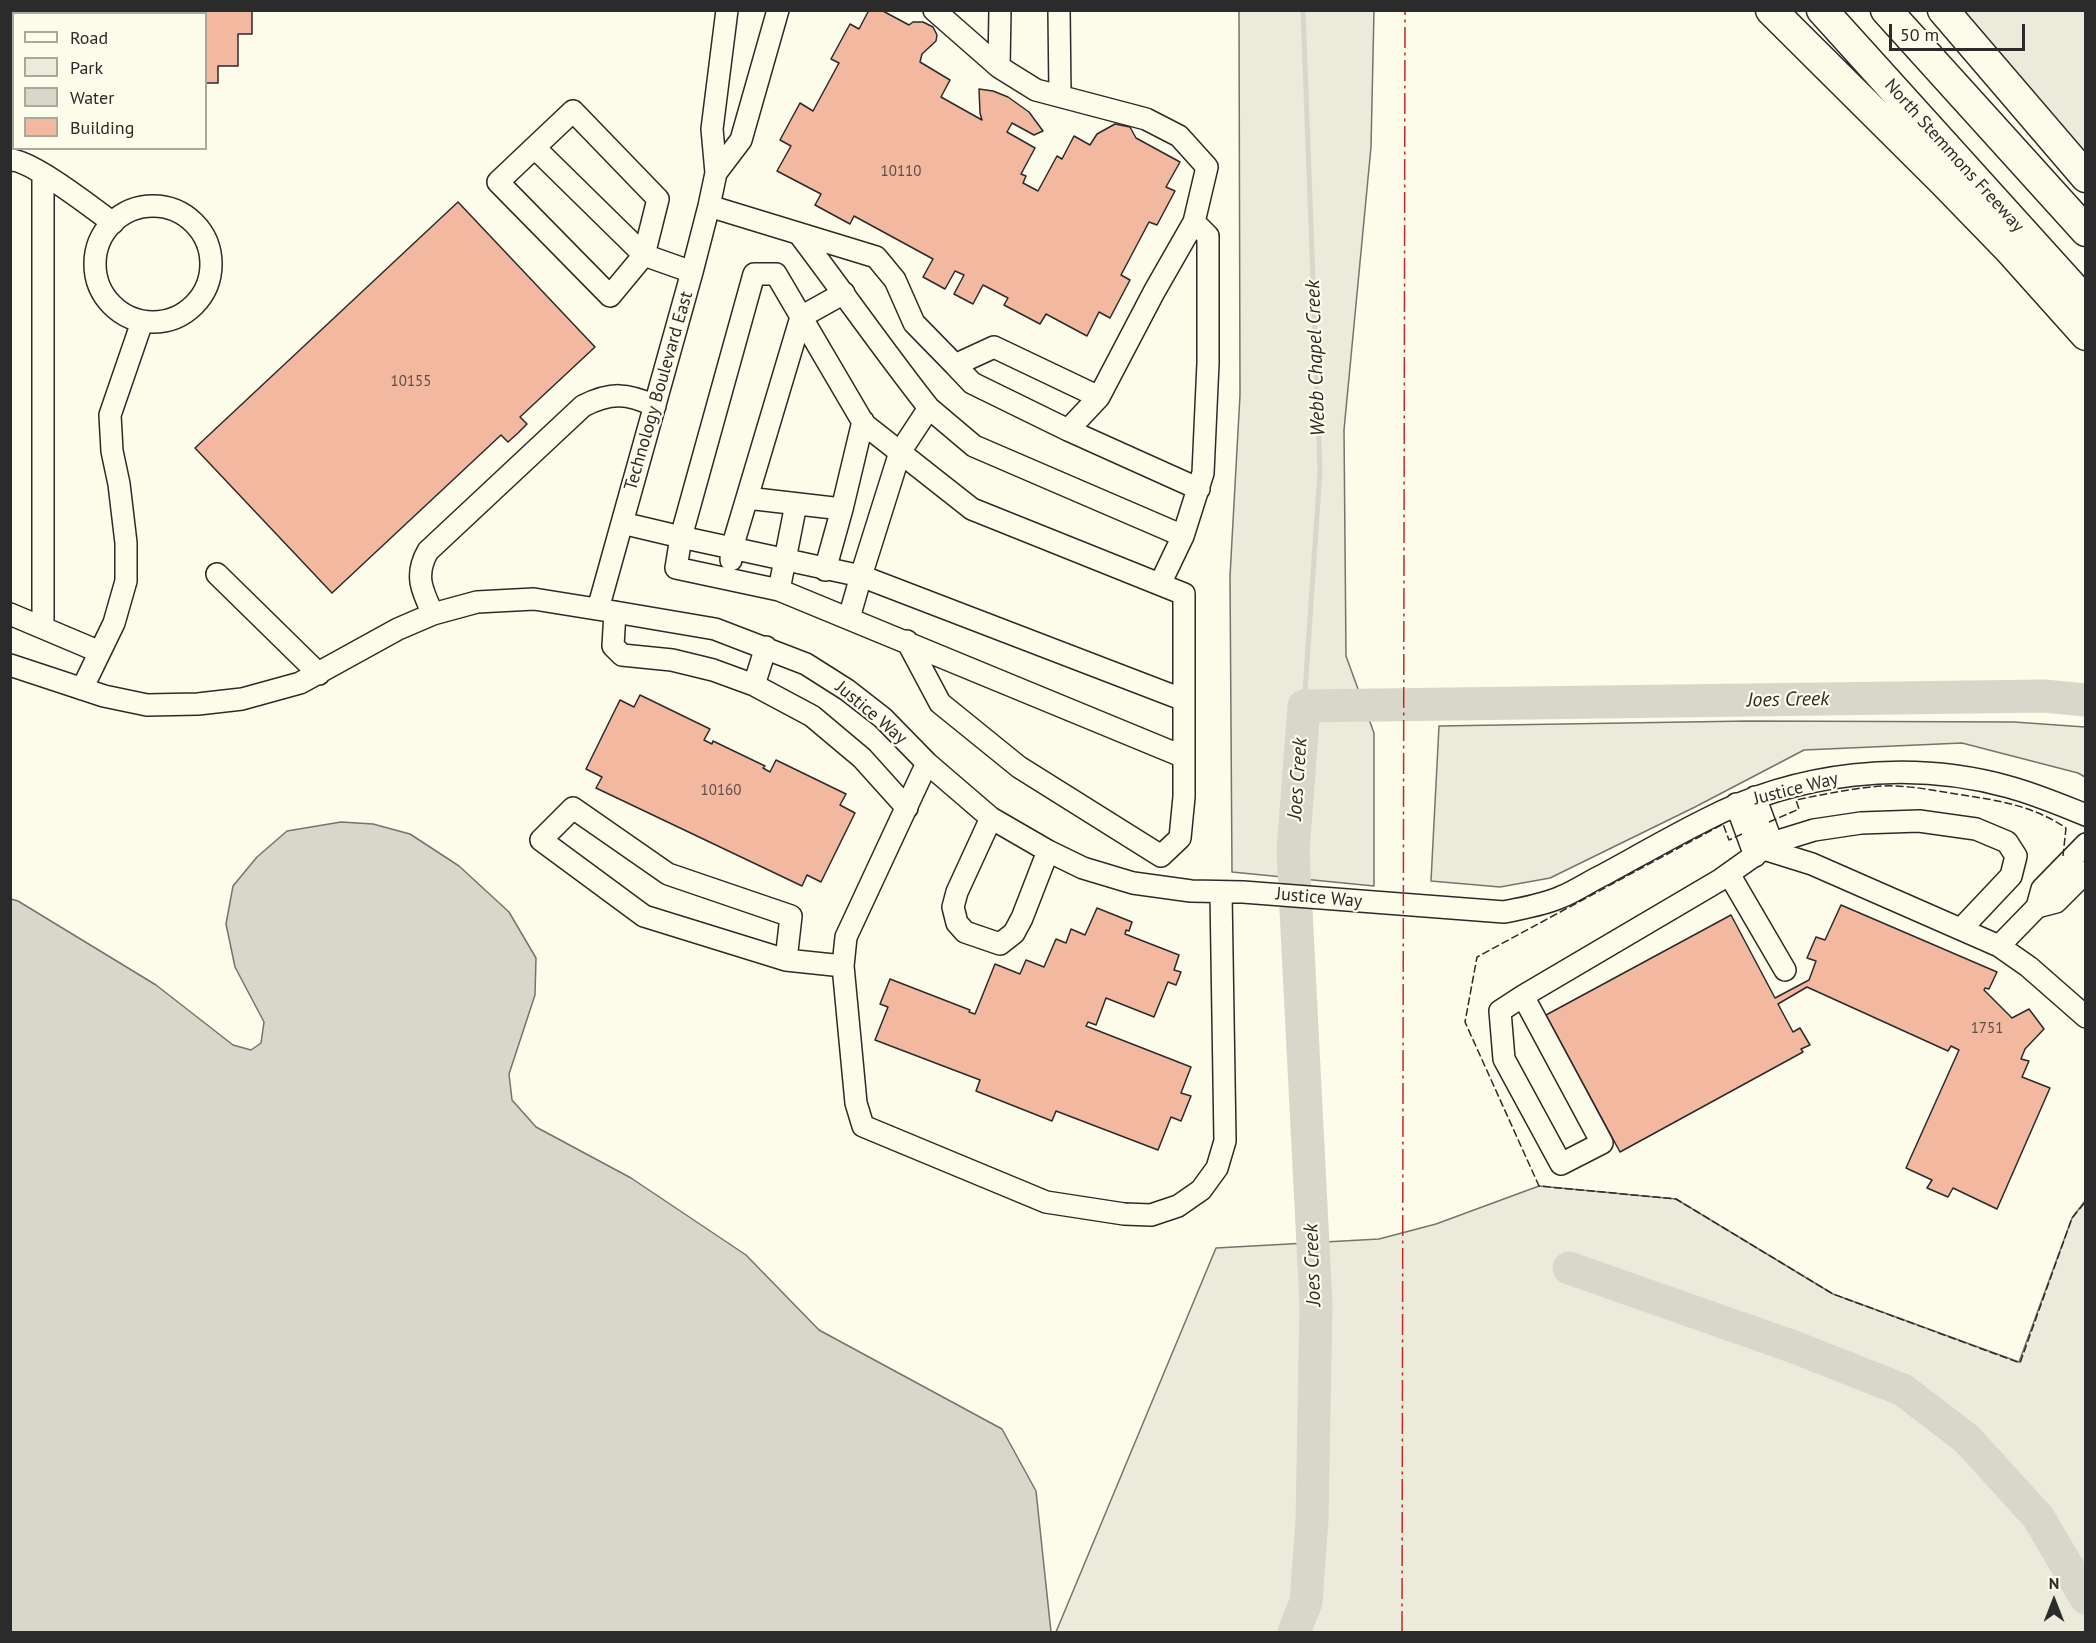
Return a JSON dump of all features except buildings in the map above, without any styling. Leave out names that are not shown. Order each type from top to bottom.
[{"type":"highway","points":[[1771,10],[2009,249],[2085,335]]},
{"type":"highway","name":"North Stemmons Freeway","points":[[1822,10],[2085,302]]},
{"type":"highway","points":[[1886,10],[2085,231]]},
{"type":"highway","points":[[1943,10],[2085,177]]},
{"type":"street","name":"Technology Boulevard East","points":[[727,10],[712,129],[716,173],[692,272],[622,523],[606,610],[613,646],[622,655],[672,660],[713,670],[754,685],[812,716],[862,758],[907,808]]},
{"type":"street","name":"Technology Boulevard East","points":[[716,173],[741,140],[778,10]]},
{"type":"street","points":[[934,10],[999,67],[1036,90],[1146,119],[1179,136],[1207,167],[1194,222],[1099,397],[1068,430]]},
{"type":"street","points":[[999,67],[1000,10]]},
{"type":"street","points":[[1059,10],[1060,95]]},
{"type":"street","points":[[573,111],[658,199],[644,255],[610,296],[498,182],[573,111]]},
{"type":"street","points":[[535,148],[644,255],[692,272]]},
{"type":"street","points":[[10,160],[16,160],[43,174],[113,223]]},
{"type":"street","points":[[43,174],[43,627]]},
{"type":"street","points":[[142,206],[165,206],[186,215],[203,231],[212,253],[212,275],[203,297],[186,313],[165,322],[142,322],[120,313],[104,297],[95,276],[95,253],[104,231],[113,223],[120,215],[142,206]]},
{"type":"street","points":[[709,206],[876,257],[895,280],[914,323],[972,383],[1198,489]]},
{"type":"street","points":[[1160,584],[1182,536],[1203,473],[1208,363],[1208,236],[1194,222]]},
{"type":"street","points":[[799,234],[844,293],[871,334],[929,408],[974,446],[1182,536]]},
{"type":"street","points":[[907,641],[940,703],[1019,767],[1161,856],[1180,838],[1184,797],[1184,757],[1184,594],[972,509],[862,421],[776,274],[754,274],[681,537],[676,568],[779,590],[907,641],[1184,757]]},
{"type":"street","points":[[729,578],[732,548],[801,317],[844,293]]},
{"type":"street","points":[[82,689],[114,623],[126,581],[126,543],[119,484],[112,451],[110,415],[142,322]]},
{"type":"street","points":[[955,365],[994,348],[1099,397]]},
{"type":"street","points":[[433,614],[419,583],[419,571],[428,551],[574,414],[583,406],[600,398],[619,395],[638,398],[655,406]]},
{"type":"street","points":[[849,618],[900,452],[929,408]]},
{"type":"street","points":[[825,570],[862,421]]},
{"type":"street","points":[[747,498],[842,509]]},
{"type":"street","points":[[779,590],[796,504]]},
{"type":"street","points":[[622,523],[825,570],[861,576],[1184,700]]},
{"type":"street","points":[[217,574],[319,674]]},
{"type":"street","name":"Justice Way","points":[[10,665],[104,696],[147,705],[198,704],[242,699],[300,683],[398,629],[433,614],[477,602],[534,599],[715,629],[806,664],[848,690],[883,718],[927,763],[991,818],[1048,851],[1083,868],[1133,883],[1191,891],[1243,892],[1504,912],[1534,906],[1561,897],[1746,800],[1788,787],[1836,777],[1884,773],[1928,774],[2008,787],[2085,815]]},
{"type":"street","points":[[10,614],[100,652]]},
{"type":"street","points":[[754,685],[766,647]]},
{"type":"street","points":[[927,763],[846,937],[843,966],[856,1103],[863,1126],[1046,1202],[1124,1214],[1151,1215],[1178,1206],[1201,1190],[1217,1168],[1225,1141],[1221,893]]},
{"type":"street","points":[[1746,800],[1764,849]]},
{"type":"street","points":[[786,960],[791,916],[668,874],[573,808],[541,840],[644,916],[786,960],[843,966]]},
{"type":"street","points":[[991,818],[957,892],[953,907],[957,923],[964,932],[1000,944],[1014,933],[1048,851]]},
{"type":"street","points":[[1523,996],[1602,1143],[1561,1164],[1504,1059],[1500,1011],[1523,996],[1729,874],[1764,849],[1814,830],[1861,823],[1919,821],[1976,829],[2007,842],[2016,856],[2011,876],[1961,929]]},
{"type":"street","points":[[1999,946],[2037,907],[2042,889],[2085,844]]},
{"type":"street","points":[[1764,849],[1812,864],[1999,946],[2029,967],[2085,1017]]},
{"type":"street","points":[[2037,907],[2056,902],[2085,872]]},
{"type":"street","points":[[1729,874],[1785,970]]},
{"type":"green space","points":[[1239,11],[1374,11],[1371,147],[1344,430],[1346,656],[1374,733],[1374,886],[1232,872],[1230,576],[1240,395]]},
{"type":"green space","points":[[1962,11],[2085,11],[2085,155]]},
{"type":"green space","points":[[1749,721],[2014,722],[2085,727],[2085,777],[2078,773],[1962,743],[1804,750],[1695,807],[1550,878],[1500,887],[1431,881],[1439,726]]},
{"type":"green space","points":[[1539,1186],[1676,1199],[1833,1294],[2019,1362],[2072,1218],[2085,1201],[2085,1632],[1056,1632],[1216,1248],[1379,1239],[1436,1224]]},
{"type":"water","points":[[341,822],[373,824],[410,834],[459,866],[509,912],[536,958],[535,995],[509,1074],[512,1100],[536,1127],[631,1178],[746,1255],[819,1330],[1002,1429],[1036,1491],[1051,1632],[11,1632],[11,899],[18,901],[156,985],[233,1045],[251,1050],[261,1043],[264,1022],[235,967],[226,924],[233,886],[257,857],[287,831]]},
{"type":"waterway","name":"Webb Chapel Creek","points":[[1303,10],[1320,471],[1304,706]]},
{"type":"waterway","name":"Joes Creek","points":[[1294,1632],[1306,1602],[1312,1520],[1316,1304],[1293,851],[1304,706],[2044,696],[2086,700]]},
{"type":"waterway","points":[[1569,1268],[1794,1347],[1903,1390],[1967,1439],[2038,1517],[2086,1598]]},
{"type":"fence","points":[[1769,822],[1799,809],[1796,800],[1872,787],[1929,789],[1999,801],[2053,820],[2066,828],[2063,856]]},
{"type":"fence","points":[[1742,834],[1729,840],[1723,824],[1477,957],[1465,1022],[1539,1186],[1676,1199],[1833,1294],[2020,1363],[2072,1218],[2086,1201]]},
{"type":"power","points":[[1402,1632],[1405,10]]}]
